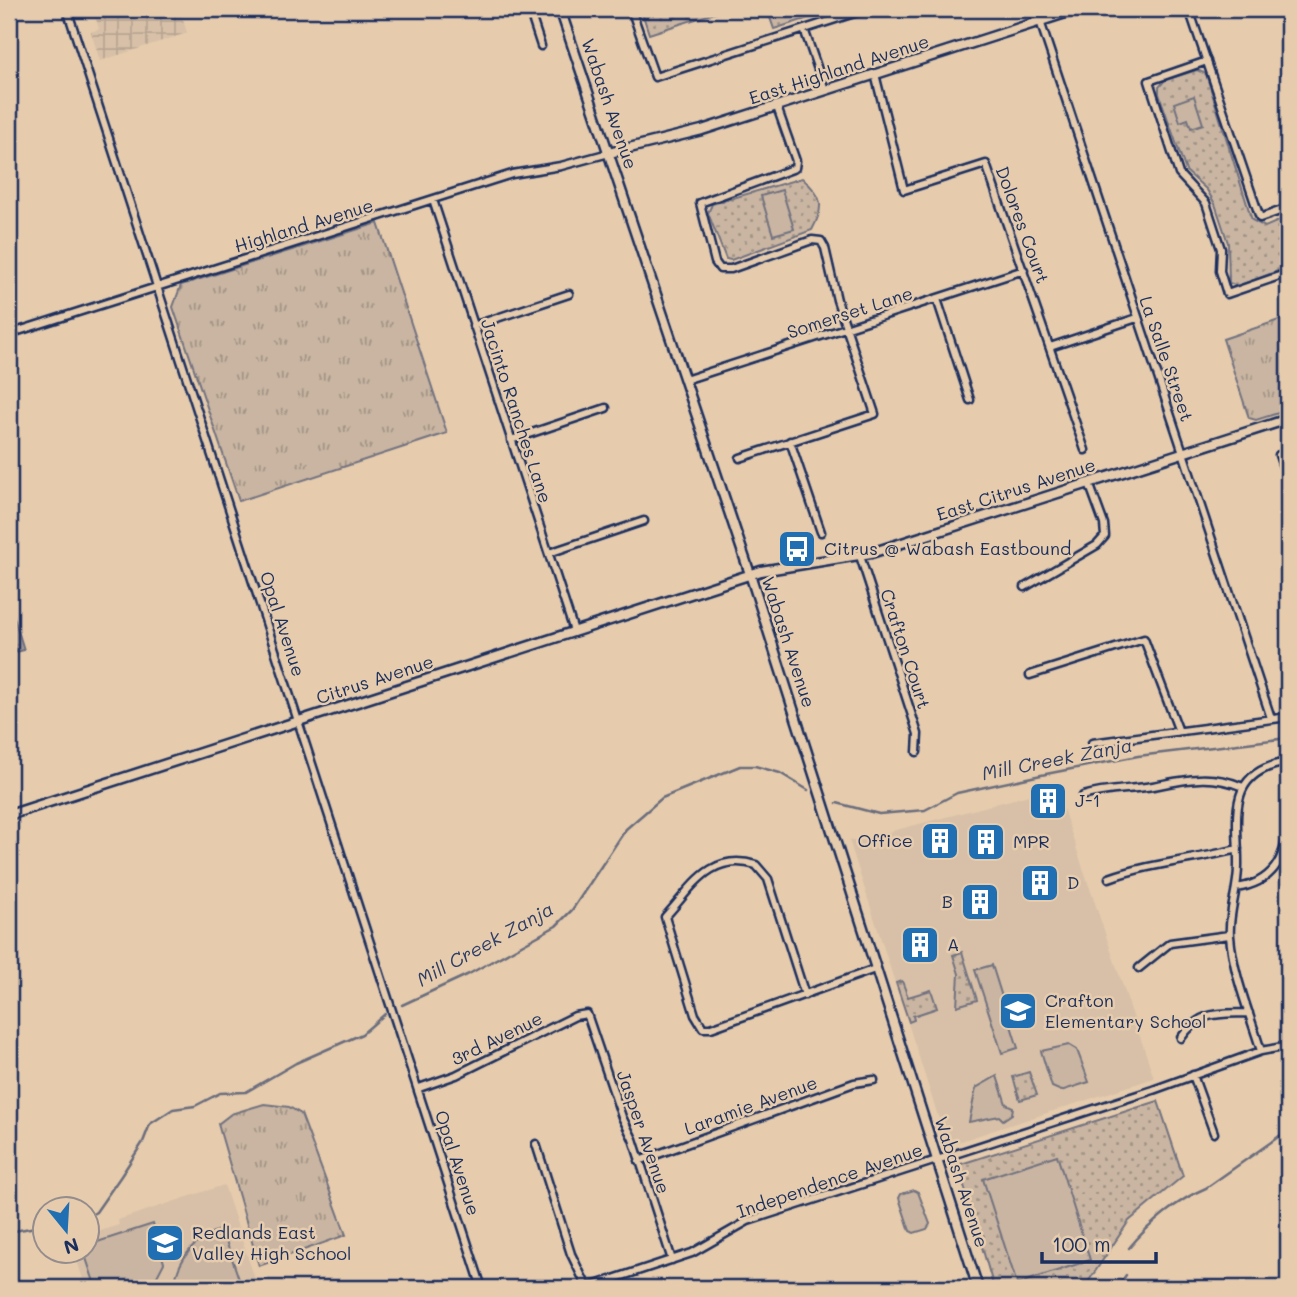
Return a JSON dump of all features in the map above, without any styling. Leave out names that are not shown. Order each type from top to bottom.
[{"type":"street","name":"Opal Avenue","points":[[67,9],[482,1288]]},
{"type":"street","points":[[529,9],[541,46]]},
{"type":"street","name":"Wabash Avenue","points":[[560,9],[750,574],[978,1288]]},
{"type":"street","points":[[631,9],[655,77],[867,9]]},
{"type":"street","name":"La Salle Street","points":[[1036,9],[1271,718]]},
{"type":"street","name":"East Highland Avenue","points":[[609,153],[641,142],[702,131],[1078,9]]},
{"type":"street","points":[[1189,9],[1260,218],[1288,208]]},
{"type":"street","points":[[1280,9],[1288,35]]},
{"type":"street","points":[[804,29],[825,90]]},
{"type":"street","points":[[1207,61],[1149,81],[1179,174],[1206,203],[1221,249],[1220,271],[1227,294],[1288,273]]},
{"type":"street","name":"Dolores Court","points":[[875,74],[904,190],[986,164],[1085,450]]},
{"type":"street","points":[[740,458],[875,414],[846,329],[821,241],[812,240],[731,269],[720,269],[715,262],[700,203],[795,169],[796,161],[777,107]]},
{"type":"street","name":"Highland Avenue","points":[[9,334],[512,174],[561,166],[609,153]]},
{"type":"street","name":"Jacinto Ranches Lane","points":[[433,200],[574,631]]},
{"type":"street","name":"Somerset Lane","points":[[685,380],[1024,270]]},
{"type":"street","points":[[473,326],[569,294]]},
{"type":"street","points":[[937,299],[970,400]]},
{"type":"street","points":[[1050,347],[1137,318]]},
{"type":"street","points":[[511,440],[606,408]]},
{"type":"street","name":"East Citrus Avenue","points":[[750,574],[785,564],[860,556],[1288,419]]},
{"type":"street","points":[[790,441],[821,532]]},
{"type":"street","points":[[1279,455],[1288,482]]},
{"type":"street","points":[[1026,587],[1097,545],[1105,536],[1104,524],[1089,483]]},
{"type":"street","points":[[549,553],[644,521]]},
{"type":"street","name":"Crafton Court","points":[[860,556],[918,734],[917,752]]},
{"type":"street","name":"Citrus Avenue","points":[[9,815],[750,574]]},
{"type":"street","points":[[1030,675],[1144,639],[1178,729]]},
{"type":"street","points":[[1092,743],[1178,729],[1288,716]]},
{"type":"street","points":[[1261,1051],[1229,935],[1236,888],[1236,810],[1243,786],[1264,768],[1288,762]]},
{"type":"street","points":[[1083,796],[1194,777],[1209,777],[1243,786]]},
{"type":"street","points":[[1236,888],[1259,883],[1276,868],[1287,847],[1288,827]]},
{"type":"street","points":[[1109,878],[1152,865],[1198,859],[1238,849]]},
{"type":"street","points":[[805,995],[766,873],[756,865],[730,861],[703,872],[665,918],[697,1023],[703,1028],[711,1028],[805,995],[875,969]]},
{"type":"street","points":[[1139,968],[1170,943],[1229,935]]},
{"type":"street","points":[[1181,1038],[1200,1017],[1249,1013]]},
{"type":"street","name":"3rd Avenue","points":[[419,1088],[456,1075],[575,1016],[587,1014]]},
{"type":"street","name":"Jasper Avenue","points":[[587,1014],[671,1260]]},
{"type":"street","name":"Independence Avenue","points":[[586,1288],[702,1248],[748,1221],[1261,1051],[1288,1046]]},
{"type":"street","points":[[1193,1075],[1214,1133]]},
{"type":"street","name":"Laramie Avenue","points":[[639,1161],[855,1083],[874,1080]]},
{"type":"street","points":[[536,1144],[568,1244],[586,1288]]},
{"type":"shaded area","points":[[93,9],[180,9],[187,33],[100,61],[91,32],[99,29]]},
{"type":"shaded area","name":"Crafton Elementary School","points":[[1056,788],[1154,1078],[952,1144],[946,1141],[849,840],[880,841],[881,834]]},
{"type":"shaded area","name":"Redlands East Valley High School","points":[[224,1185],[258,1288],[86,1288],[79,1266],[102,1266],[102,1230],[119,1225],[118,1220]]},
{"type":"green space","points":[[641,9],[727,9],[649,34]]},
{"type":"green space","points":[[767,9],[837,9],[774,29]]},
{"type":"green space","points":[[1197,70],[1206,74],[1252,220],[1265,227],[1288,217],[1288,267],[1238,286],[1229,283],[1228,243],[1215,204],[1207,190],[1186,171],[1159,94],[1159,87],[1165,80]]},
{"type":"green space","points":[[1194,96],[1203,124],[1191,128],[1188,119],[1180,122],[1174,103]]},
{"type":"green space","points":[[802,178],[814,190],[820,202],[819,214],[812,230],[731,260],[726,259],[708,213],[712,204]]},
{"type":"green space","points":[[782,190],[794,229],[773,235],[761,196]]},
{"type":"green space","points":[[378,223],[447,433],[239,501],[173,307],[181,285]]},
{"type":"green space","points":[[1288,317],[1288,410],[1256,420],[1249,418],[1223,339]]},
{"type":"green space","points":[[962,952],[977,1000],[957,1006],[959,974],[953,955]]},
{"type":"green space","points":[[992,965],[1018,1048],[1002,1053],[975,970]]},
{"type":"green space","points":[[902,981],[908,997],[931,990],[937,1008],[913,1016],[914,1020],[909,1022],[896,983]]},
{"type":"green space","points":[[1069,1045],[1077,1050],[1089,1082],[1061,1091],[1052,1087],[1041,1051]]},
{"type":"green space","points":[[1029,1072],[1037,1095],[1020,1100],[1013,1077]]},
{"type":"green space","points":[[997,1076],[1006,1104],[1013,1107],[1012,1114],[1003,1120],[999,1116],[969,1122],[976,1088]]},
{"type":"green space","points":[[1158,1101],[1183,1176],[1129,1221],[1084,1288],[994,1288],[958,1165]]},
{"type":"green space","points":[[264,1104],[289,1107],[301,1114],[346,1235],[259,1266],[218,1124],[231,1114]]},
{"type":"green space","points":[[1057,1155],[1090,1260],[1017,1284],[983,1179]]},
{"type":"green space","points":[[914,1190],[918,1192],[930,1224],[927,1229],[914,1233],[910,1231],[899,1198],[901,1194]]},
{"type":"green space","points":[[153,1224],[164,1263],[151,1288],[96,1288],[89,1266],[102,1266],[102,1240]]},
{"type":"green space","points":[[222,1229],[242,1288],[174,1288],[179,1268],[189,1251],[204,1238]]},
{"type":"water","points":[[9,601],[24,650],[16,652],[9,630]]},
{"type":"waterway","name":"Mill Creek Zanja","points":[[837,803],[879,814],[925,810],[957,793],[1046,774],[1138,756],[1288,738]]},
{"type":"waterway","name":"Mill Creek Zanja","points":[[402,1005],[469,974],[556,926],[572,910],[626,829],[662,798],[740,766],[755,766],[780,773],[808,790]]},
{"type":"waterway","name":"Mill Creek Zanja","points":[[102,1203],[143,1142],[150,1124],[173,1109],[195,1106],[220,1093],[246,1092],[296,1063],[362,1034],[385,1014]]},
{"type":"waterway","points":[[1129,1248],[1145,1230],[1174,1206],[1206,1188],[1288,1130]]},
{"type":"waterway","name":"Mill Creek Zanja","points":[[9,1232],[32,1228]]},
{"type":"waterway","points":[[1117,1288],[1126,1275]]},
{"type":"place","name":"Citrus @ Wabash Eastbound","points":[[797,549]]},
{"type":"place","name":"J-1","points":[[1048,801]]},
{"type":"place","name":"Office","points":[[940,841]]},
{"type":"place","name":"MPR","points":[[986,842]]},
{"type":"place","name":"D","points":[[1040,883]]},
{"type":"place","name":"B","points":[[980,902]]},
{"type":"place","name":"A","points":[[920,945]]},
{"type":"place","name":"Crafton Elementary School","points":[[1018,1011]]},
{"type":"place","name":"Redlands East Valley High School","points":[[165,1243]]}]
